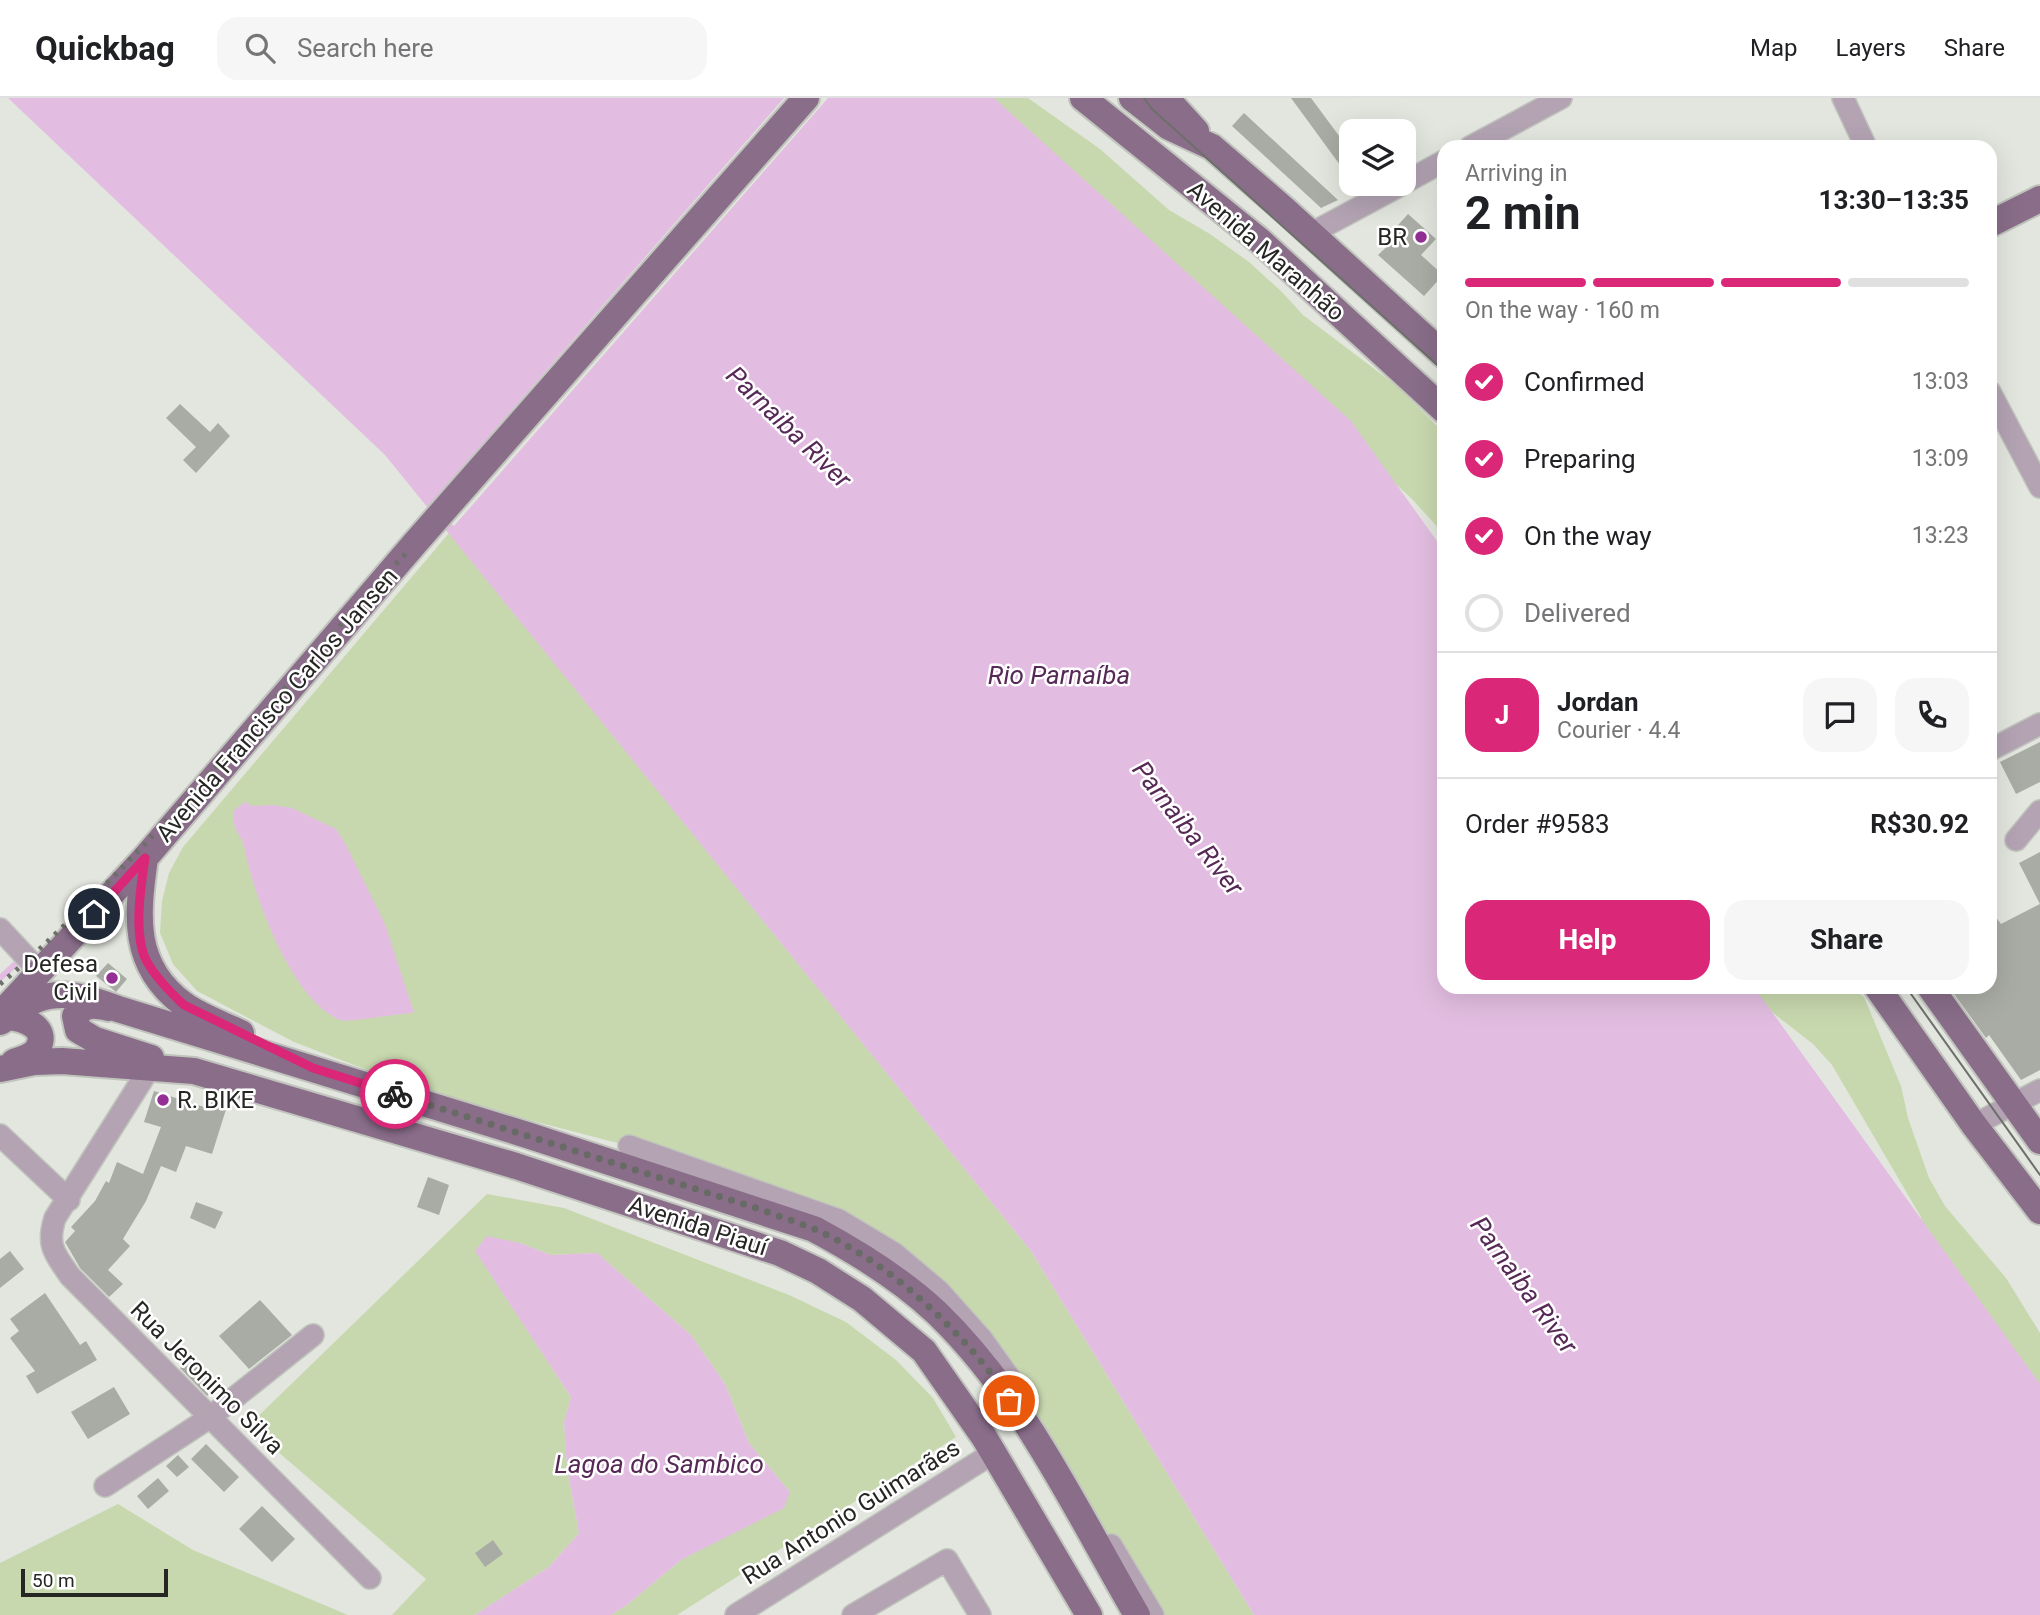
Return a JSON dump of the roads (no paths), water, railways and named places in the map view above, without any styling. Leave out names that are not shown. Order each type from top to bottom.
[{"type":"main road","name":"Avenida Francisco Carlos Jansen","points":[[3,1018],[40,972],[145,858],[440,514],[806,98]]},
{"type":"main road","name":"Avenida Maranhão","points":[[1083,98],[1259,240],[1437,404]]},
{"type":"main road","name":"Avenida Maranhão","points":[[1132,98],[1170,127],[1212,147],[1437,349]]},
{"type":"main road","points":[[1166,98],[1212,147]]},
{"type":"main road","points":[[1997,220],[2040,199]]},
{"type":"main road","name":"Avenida Piauí","points":[[145,858],[140,894],[141,934],[145,958],[159,979],[184,1005],[313,1068]]},
{"type":"main road","points":[[1882,994],[1973,1125],[2040,1212]]},
{"type":"main road","points":[[1935,994],[2040,1140]]},
{"type":"main road","name":"Avenida Piauí","points":[[3,1018],[37,999],[61,995],[88,997],[118,1009],[756,1208],[814,1229],[853,1250],[936,1312],[983,1363],[1035,1439],[1137,1615]]},
{"type":"main road","points":[[118,1009],[91,1004],[80,1009],[75,1016],[78,1030],[95,1040],[194,1071]]},
{"type":"main road","points":[[1,1068],[33,1054],[40,1039],[38,1030],[32,1023],[22,1018],[3,1018]]},
{"type":"main road","points":[[1,1068],[34,1062],[62,1061],[149,1069]]},
{"type":"main road","name":"Avenida Piauí","points":[[149,1069],[194,1071],[516,1166],[780,1253],[818,1272],[862,1299],[923,1351],[993,1453],[1089,1615]]},
{"type":"street","points":[[1484,140],[1561,98]]},
{"type":"street","points":[[1843,98],[1863,140]]},
{"type":"street","points":[[1416,176],[1437,166]]},
{"type":"street","points":[[1310,234],[1379,196]]},
{"type":"street","points":[[1997,405],[2040,487]]},
{"type":"street","points":[[1997,746],[2040,724]]},
{"type":"street","points":[[2016,840],[2040,811]]},
{"type":"street","points":[[0,929],[40,972]]},
{"type":"street","name":"Rua Jeronimo Silva","points":[[149,1069],[69,1200],[55,1218],[51,1232],[52,1251],[70,1276],[370,1578]]},
{"type":"street","points":[[1973,1125],[2040,1090]]},
{"type":"street","points":[[0,1135],[69,1200]]},
{"type":"street","points":[[629,1146],[839,1220],[894,1253],[939,1291],[982,1339],[1025,1399],[1153,1615]]},
{"type":"street","points":[[105,1486],[209,1418],[313,1335]]},
{"type":"street","name":"Rua Antonio Guimarães","points":[[736,1615],[993,1453]]},
{"type":"street","points":[[853,1615],[947,1560],[980,1615]]},
{"type":"water","name":"Rio Parnaíba","points":[[8,98],[994,98],[1351,421],[1437,541],[1437,994],[1759,994],[2040,1384],[2040,1615],[1254,1615],[1031,1251],[385,455]]},
{"type":"water","points":[[245,802],[253,806],[292,808],[336,829],[385,924],[414,1013],[340,1020],[322,1009],[306,991],[290,969],[265,917],[243,843],[234,825],[233,811]]},
{"type":"water","name":"Lagoa do Sambico","points":[[487,1236],[520,1243],[551,1255],[597,1253],[691,1335],[725,1384],[749,1443],[790,1492],[784,1508],[681,1560],[611,1615],[475,1615],[549,1567],[579,1533],[567,1467],[564,1422],[571,1397],[475,1251]]},
{"type":"waterway","points":[[0,978],[22,958]]},
{"type":"tram line","points":[[1144,98],[1152,109],[1437,365]]},
{"type":"tram line","points":[[1911,994],[2040,1175]]},
{"type":"railway","points":[[0,984],[59,930],[154,834],[410,549]]},
{"type":"place","name":"BR","points":[[1421,237]]},
{"type":"place","name":"Defesa Civil","points":[[112,978]]},
{"type":"place","name":"R. BIKE","points":[[163,1100]]},
{"type":"water label","name":"Parnaiba River","points":[[789,427]]},
{"type":"water label","name":"Parnaiba River","points":[[1188,828]]},
{"type":"water label","name":"Parnaiba River","points":[[1524,1285]]}]
